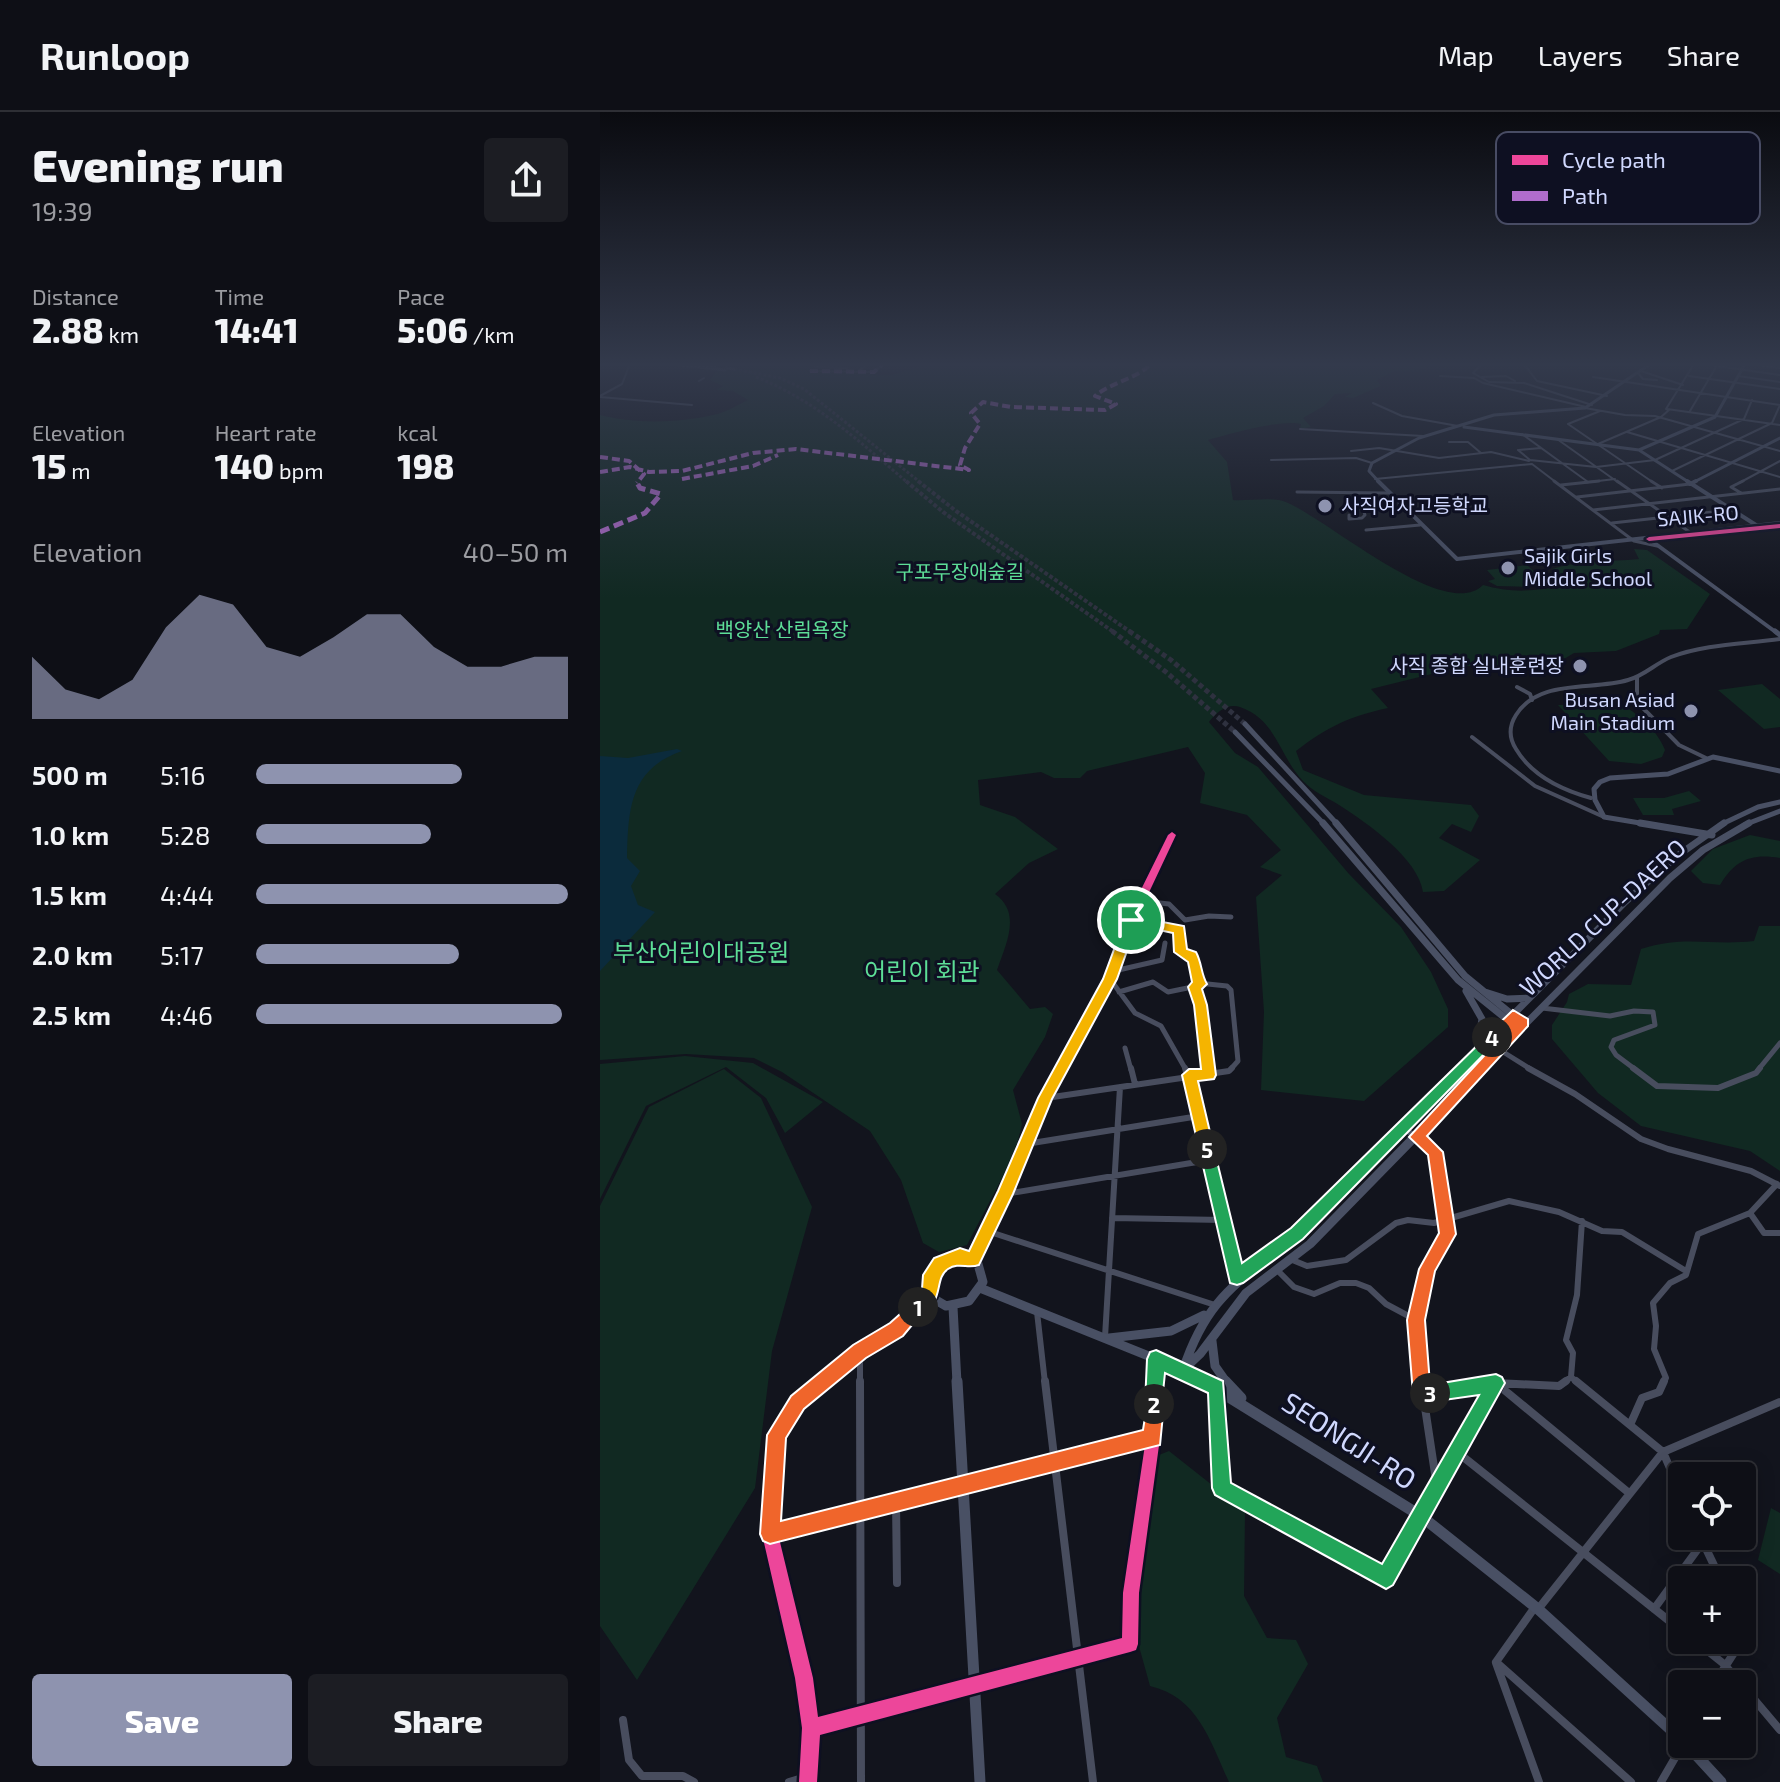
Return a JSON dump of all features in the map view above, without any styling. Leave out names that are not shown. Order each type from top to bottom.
[{"type":"main road","points":[[1411,442],[1372,463],[1369,469],[1420,525]]},
{"type":"main road","points":[[1577,442],[1639,450],[1758,527]]},
{"type":"main road","points":[[1639,450],[1657,442]]},
{"type":"main road","points":[[1690,484],[1773,442]]},
{"type":"main road","points":[[1683,479],[1696,480]]},
{"type":"main road","points":[[1734,528],[1744,524],[1746,519]]},
{"type":"main road","name":"SAJIK-RO","points":[[1649,539],[1780,524]]},
{"type":"main road","name":"SAJIK-RO","points":[[1420,525],[1452,557],[1463,559],[1758,527]]},
{"type":"main road","points":[[1649,539],[1780,637]]},
{"type":"main road","points":[[1245,724],[1336,823],[1478,988],[1510,1018]]},
{"type":"main road","points":[[1235,732],[1325,825],[1458,980],[1482,1019],[1477,1053]]},
{"type":"main road","points":[[1721,839],[1709,834],[1604,817],[1591,798],[1594,788],[1603,780],[1664,775],[1706,758],[1729,759],[1780,771]]},
{"type":"main road","name":"WORLD CUP-DAERO","points":[[1183,1370],[1189,1349],[1213,1306],[1237,1277],[1297,1233],[1624,903],[1678,855],[1709,834],[1745,812],[1780,802]]},
{"type":"main road","name":"WORLD CUP-DAERO","points":[[1183,1370],[1246,1293],[1310,1244],[1538,1007],[1688,861],[1756,818],[1780,811]]},
{"type":"main road","points":[[973,1260],[1005,1194],[1045,1098],[1112,975],[1131,920],[1172,835]]},
{"type":"main road","points":[[1458,980],[1521,1025]]},
{"type":"main road","points":[[1478,988],[1507,999],[1529,998]]},
{"type":"main road","points":[[960,1256],[973,1260],[983,1275],[980,1288],[969,1301],[953,1307],[939,1303],[931,1293],[932,1275],[940,1264],[960,1256]]},
{"type":"main road","name":"SEONGJI-RO","points":[[980,1288],[1183,1370],[1252,1407],[1421,1516],[1537,1608],[1668,1728]]},
{"type":"main road","points":[[1105,1338],[1150,1335],[1181,1328],[1213,1306]]},
{"type":"main road","points":[[953,1307],[980,1782]]},
{"type":"main road","points":[[1212,1337],[1212,1360],[1218,1372],[1252,1407]]},
{"type":"main road","name":"SEONGJI-RO","points":[[1698,1758],[1721,1782]]},
{"type":"street","points":[[1449,442],[1470,442],[1482,454]]},
{"type":"street","points":[[1533,442],[1588,482]]},
{"type":"street","points":[[1561,442],[1691,533]]},
{"type":"street","points":[[1593,442],[1662,488]]},
{"type":"street","points":[[1597,445],[1604,442]]},
{"type":"street","points":[[1662,442],[1780,477]]},
{"type":"street","points":[[1375,479],[1530,462],[1596,467],[1655,460],[1695,442]]},
{"type":"street","points":[[1672,471],[1733,442]]},
{"type":"street","points":[[1750,442],[1780,451]]},
{"type":"street","points":[[1351,451],[1379,448],[1439,458],[1499,453],[1530,462]]},
{"type":"street","points":[[1541,448],[1518,450],[1634,541],[1660,546]]},
{"type":"street","points":[[1271,460],[1356,458],[1372,463]]},
{"type":"street","points":[[1742,494],[1731,487],[1779,463]]},
{"type":"street","points":[[1560,485],[1615,479]]},
{"type":"street","points":[[1576,497],[1690,484]]},
{"type":"street","points":[[1593,510],[1780,489]]},
{"type":"street","points":[[1297,492],[1388,493]]},
{"type":"street","points":[[1393,498],[1388,499],[1395,512]]},
{"type":"street","points":[[1349,515],[1349,519],[1364,517],[1362,506],[1391,505]]},
{"type":"street","points":[[1611,523],[1731,510]]},
{"type":"street","points":[[1366,530],[1420,525]]},
{"type":"street","points":[[1591,798],[1548,780],[1531,768],[1515,749],[1511,735],[1512,721],[1519,710],[1532,700],[1565,687],[1608,685],[1637,678],[1653,665],[1677,655],[1780,637]]},
{"type":"street","points":[[1637,678],[1637,702],[1679,745],[1706,758]]},
{"type":"street","points":[[1517,687],[1530,694],[1532,700]]},
{"type":"street","points":[[1472,737],[1549,795],[1604,817]]},
{"type":"street","points":[[1140,901],[1169,904],[1185,920],[1209,916],[1231,917]]},
{"type":"street","points":[[1131,920],[1179,929],[1180,950],[1192,957],[1209,1075]]},
{"type":"street","points":[[1165,943],[1162,960],[1112,975],[1119,992],[1135,1013],[1161,1026],[1189,1075],[1237,1277]]},
{"type":"street","points":[[1045,1098],[1189,1075],[1209,1075],[1229,1071],[1238,1061],[1231,990],[1227,986],[1197,985],[1168,992],[1153,982],[1119,992]]},
{"type":"street","points":[[1538,1007],[1610,1016],[1634,1011],[1653,1012],[1655,1025],[1614,1040],[1611,1047],[1616,1055],[1661,1087],[1718,1088],[1735,1083],[1756,1073],[1780,1043]]},
{"type":"street","points":[[1125,1048],[1135,1084]]},
{"type":"street","points":[[1499,1050],[1578,1095],[1640,1138],[1681,1153],[1748,1170],[1778,1185],[1750,1213],[1698,1234],[1696,1250],[1686,1275],[1670,1283],[1653,1303],[1656,1326],[1654,1349],[1666,1378],[1659,1392],[1642,1398],[1630,1425]]},
{"type":"street","points":[[1105,1338],[1120,1087]]},
{"type":"street","points":[[1025,1144],[1199,1116]]},
{"type":"street","points":[[1404,1128],[1435,1152],[1448,1234],[1427,1269],[1416,1320],[1422,1394],[1437,1488]]},
{"type":"street","points":[[1005,1194],[1209,1160]]},
{"type":"street","points":[[1290,1259],[1307,1266],[1346,1260],[1396,1223],[1446,1221],[1509,1201],[1536,1205],[1602,1231],[1622,1232],[1686,1271]]},
{"type":"street","points":[[1750,1213],[1764,1233],[1780,1233]]},
{"type":"street","points":[[1112,1218],[1223,1220]]},
{"type":"street","points":[[1422,1394],[1496,1383],[1559,1386],[1571,1377],[1573,1353],[1566,1340],[1577,1295],[1582,1221]]},
{"type":"street","points":[[987,1231],[1213,1306]]},
{"type":"street","points":[[1277,1270],[1294,1287],[1314,1294],[1340,1283],[1356,1283],[1369,1288],[1386,1304],[1416,1320]]},
{"type":"street","points":[[789,1782],[808,1779],[811,1728],[804,1678],[770,1534],[776,1435],[798,1402],[860,1352],[897,1329],[931,1293]]},
{"type":"street","points":[[1037,1311],[1093,1782]]},
{"type":"street","points":[[860,1352],[861,1782]]},
{"type":"street","points":[[811,1728],[1130,1644],[1131,1593],[1153,1438],[1156,1359]]},
{"type":"street","points":[[1571,1377],[1663,1452],[1668,1464]]},
{"type":"street","points":[[1496,1383],[1629,1493]]},
{"type":"street","points":[[1217,1388],[1222,1488],[1386,1578],[1496,1383]]},
{"type":"street","points":[[1496,1662],[1663,1452],[1780,1402]]},
{"type":"street","points":[[770,1534],[1153,1438]]},
{"type":"street","points":[[1457,1452],[1668,1620]]},
{"type":"street","points":[[896,1501],[897,1583]]},
{"type":"street","points":[[1654,1609],[1694,1550]]},
{"type":"street","points":[[1712,1654],[1729,1670]]},
{"type":"street","points":[[1721,1670],[1731,1654]]},
{"type":"street","points":[[1496,1662],[1539,1782]]},
{"type":"street","points":[[1496,1662],[1631,1782]]},
{"type":"street","points":[[1756,1702],[1780,1730]]},
{"type":"street","points":[[623,1720],[629,1760],[642,1776],[683,1776],[694,1782]]},
{"type":"street","points":[[1661,1782],[1675,1758]]},
{"type":"green space","name":"구포무장애숲길","points":[[600,442],[1210,442],[1227,462],[1233,500],[1283,501],[1413,579],[1441,590],[1465,593],[1483,585],[1533,590],[1563,585],[1565,581],[1552,569],[1639,559],[1634,549],[1647,550],[1710,594],[1687,629],[1660,630],[1659,634],[1616,651],[1574,653],[1559,662],[1514,670],[1499,666],[1464,666],[1371,689],[1388,708],[1339,724],[1296,751],[1303,770],[1364,795],[1471,805],[1479,816],[1471,832],[1452,824],[1439,838],[1480,860],[1444,891],[1423,892],[1412,867],[1390,842],[1307,785],[1270,730],[1252,713],[1231,706],[1218,712],[1209,722],[1235,753],[1258,767],[1349,874],[1401,927],[1431,972],[1448,1009],[1448,1027],[1364,1101],[1261,1090],[1264,1012],[1256,897],[1282,875],[1260,867],[1281,850],[1247,815],[1200,803],[1205,773],[1188,747],[1087,771],[1080,778],[1054,778],[1041,772],[978,780],[980,805],[1015,817],[1058,849],[1029,863],[995,894],[1008,910],[1010,920],[997,970],[1030,1009],[1045,1007],[1053,1014],[1045,1037],[1013,1090],[1022,1124],[1015,1153],[967,1245],[939,1252],[923,1243],[901,1180],[870,1131],[782,1072],[754,1058],[686,1054],[600,1060]]},
{"type":"green space","points":[[1527,565],[1541,578],[1530,580],[1539,587],[1497,586],[1488,581],[1495,579],[1487,570]]},
{"type":"green space","points":[[1762,684],[1780,699],[1780,727],[1764,729],[1718,690]]},
{"type":"green space","points":[[1583,694],[1607,698],[1632,711],[1660,739],[1665,750],[1662,757],[1641,764],[1609,761],[1558,705],[1566,705],[1572,697]]},
{"type":"green space","points":[[1689,791],[1701,801],[1672,809],[1674,815],[1643,815],[1633,798],[1664,798]]},
{"type":"green space","points":[[1750,835],[1780,841],[1780,858],[1745,860],[1720,885],[1703,883],[1691,871],[1713,849]]},
{"type":"green space","points":[[1759,926],[1780,926],[1780,1171],[1750,1151],[1641,1126],[1598,1093],[1552,1039],[1552,1025],[1569,994],[1588,984],[1631,985],[1641,949],[1684,942],[1754,941]]},
{"type":"green space","points":[[685,1056],[753,1063],[823,1102],[785,1133],[766,1098],[726,1067],[646,1106],[600,1199],[600,1064]]},
{"type":"green space","points":[[724,1069],[761,1098],[812,1207],[772,1351],[755,1488],[637,1680],[600,1626],[600,1206],[649,1107]]},
{"type":"green space","points":[[1169,1451],[1245,1511],[1244,1596],[1267,1638],[1296,1640],[1308,1664],[1277,1718],[1286,1757],[1317,1766],[1323,1782],[1229,1782],[1208,1737],[1191,1710],[1180,1700],[1150,1686],[1137,1639],[1159,1455]]},
{"type":"green space","points":[[1771,1508],[1780,1513],[1780,1574],[1758,1560]]},
{"type":"water","points":[[677,749],[682,751],[652,768],[642,780],[631,807],[627,858],[640,871],[631,886],[638,905],[655,912],[600,971],[600,756],[628,758]]},
{"type":"tunnel","points":[[859,442],[908,483]]},
{"type":"tunnel","points":[[870,442],[921,483]]},
{"type":"tunnel","points":[[906,481],[943,512],[1115,633]]},
{"type":"tunnel","points":[[918,481],[956,511],[1132,633]]},
{"type":"tunnel","points":[[1112,631],[1166,672],[1235,732]]},
{"type":"tunnel","points":[[1129,631],[1171,660],[1245,724]]},
{"type":"marked path","points":[[600,472],[630,467],[649,472],[682,471],[753,453],[796,449],[969,470],[960,465],[969,442]]},
{"type":"marked path","points":[[682,479],[753,466],[778,455]]},
{"type":"marked path","points":[[600,457],[629,461],[644,474],[636,481],[640,488],[661,494],[645,513],[600,532]]},
{"type":"cycle path","points":[[1649,539],[1780,526]]},
{"type":"cycle path","points":[[973,1260],[1005,1194],[1045,1098],[1110,979],[1131,920],[1172,835]]},
{"type":"cycle path","points":[[808,1782],[811,1728],[804,1678],[770,1534],[776,1435],[798,1402],[860,1352],[897,1329],[931,1293]]},
{"type":"cycle path","points":[[811,1728],[1130,1644],[1131,1593],[1153,1438],[1156,1359]]},
{"type":"cycle path","points":[[1217,1388],[1222,1488],[1386,1578],[1496,1383]]},
{"type":"place","name":"사직여자고등학교","points":[[1325,506]]},
{"type":"place","name":"Sajik Girls Middle School","points":[[1508,568]]},
{"type":"place","name":"사직 종합 실내훈련장","points":[[1580,666]]},
{"type":"place","name":"Busan Asiad Main Stadium","points":[[1691,711]]},
{"type":"route","points":[[1131,920],[1179,929],[1180,952],[1192,956],[1194,962],[1200,984],[1195,987],[1201,1005],[1209,1075],[1189,1075],[1237,1277],[1297,1233],[1513,1016],[1523,1022],[1416,1137],[1435,1152],[1448,1234],[1427,1269],[1416,1320],[1422,1394],[1496,1383],[1386,1578],[1222,1488],[1217,1388],[1156,1359],[1153,1438],[770,1534],[776,1435],[798,1402],[860,1352],[897,1329],[931,1293],[930,1281],[940,1264],[960,1256],[973,1260],[1005,1194],[1045,1098],[1114,971],[1131,920]]},
{"type":"park label","name":"백양산 산림욕장","points":[[782,630]]},
{"type":"park label","name":"부산어린이대공원","points":[[701,953]]},
{"type":"park label","name":"어린이 회관","points":[[922,972]]}]
